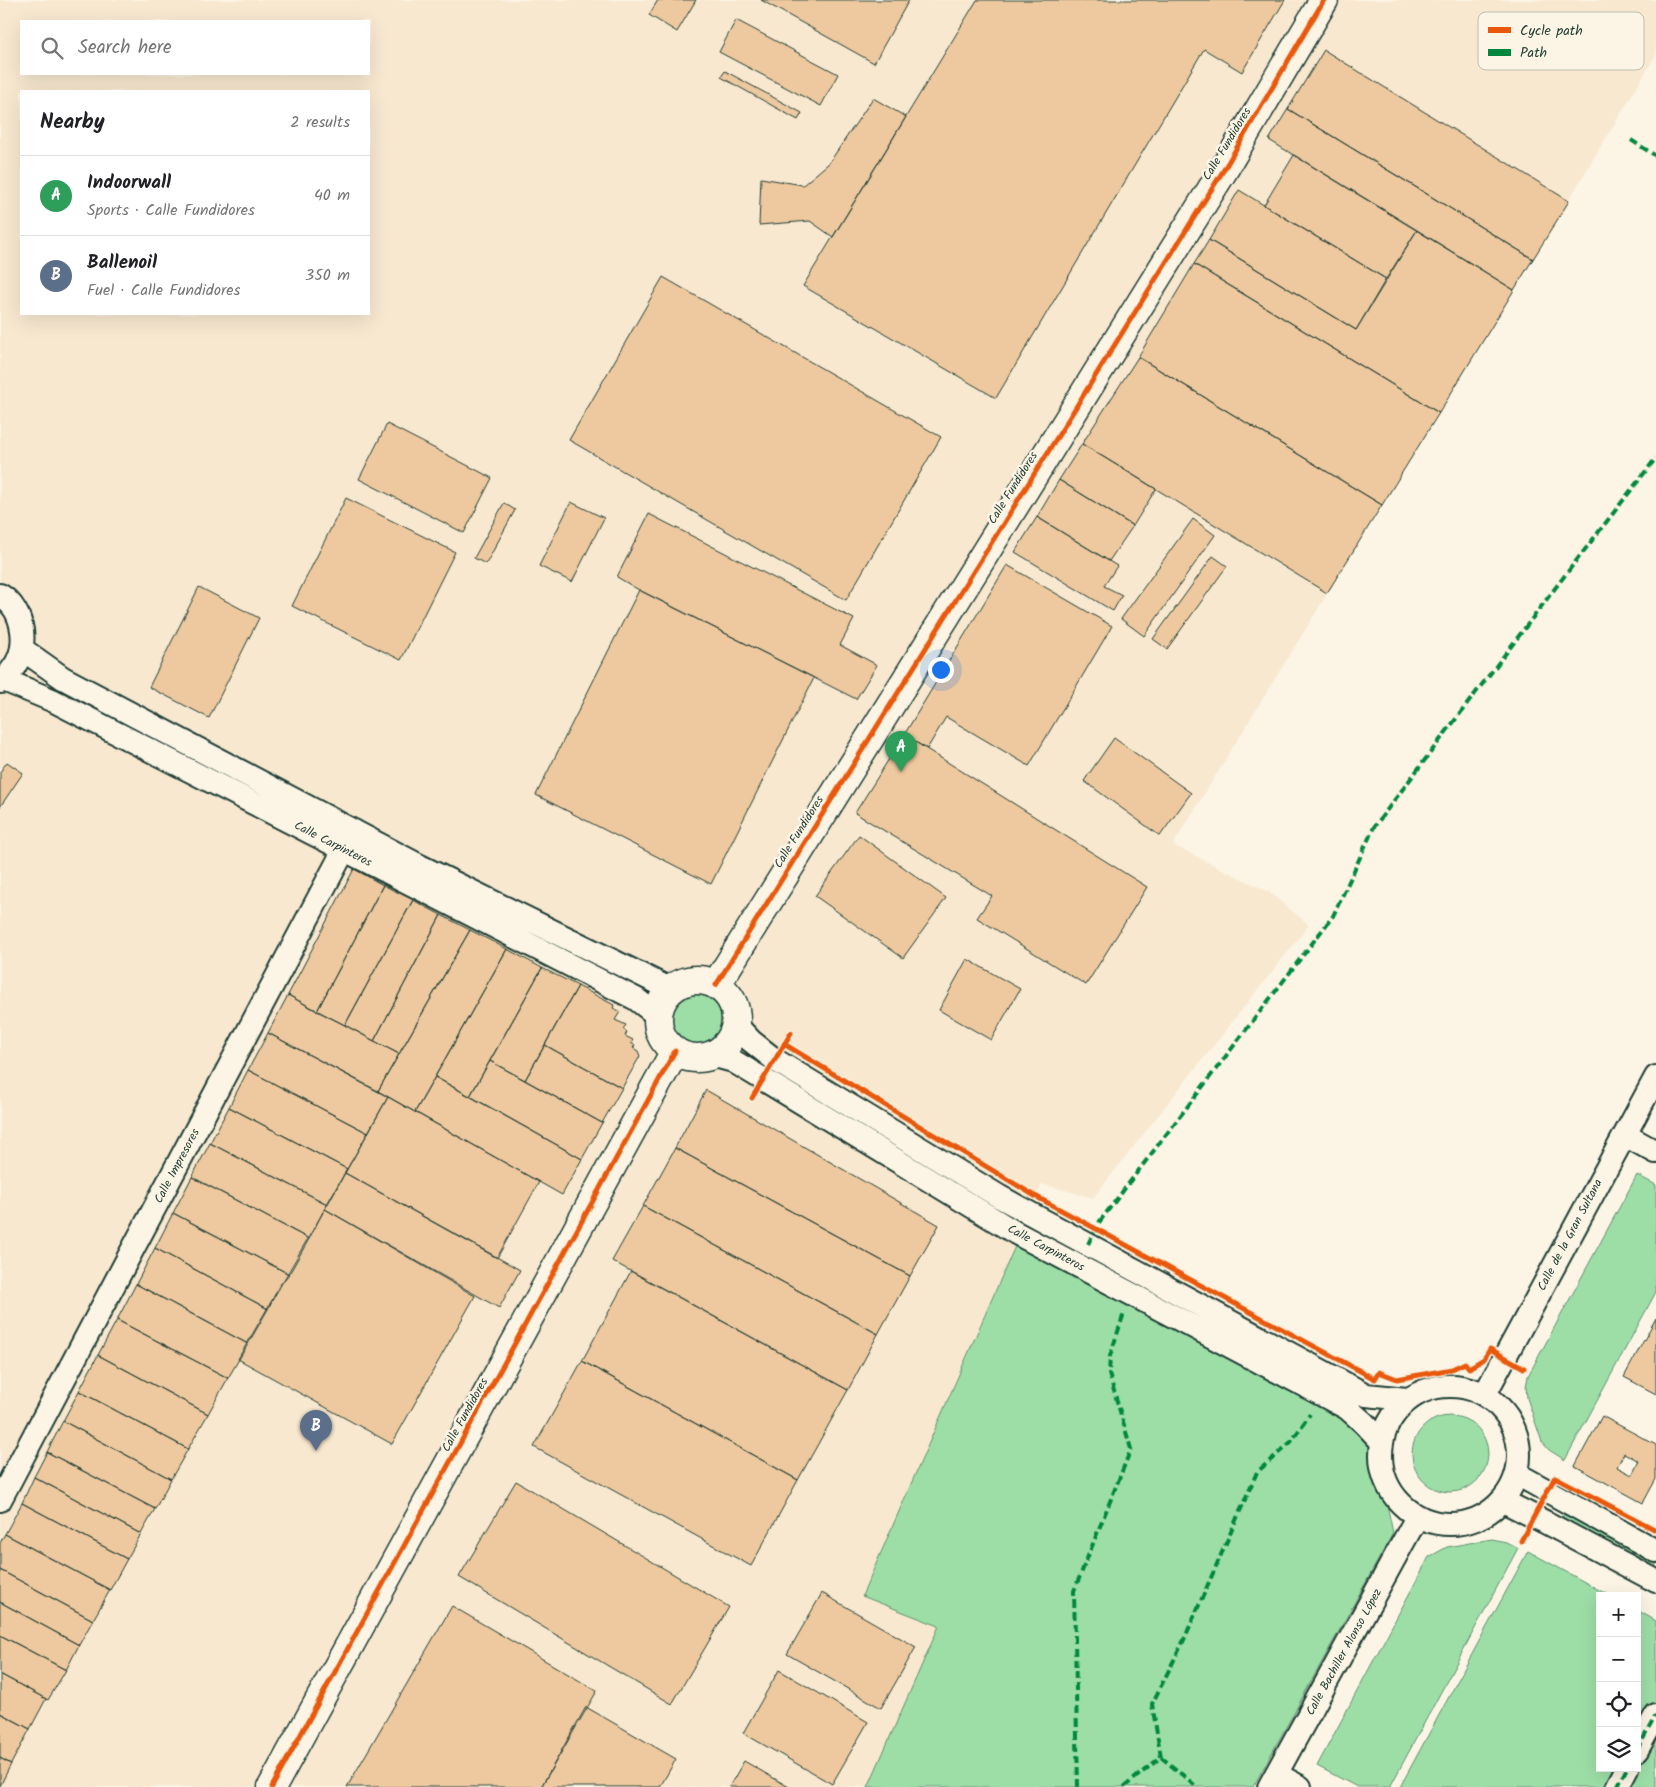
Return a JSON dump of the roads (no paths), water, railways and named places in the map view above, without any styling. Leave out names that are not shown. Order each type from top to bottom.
[{"type":"street","name":"Calle Fundidores","points":[[716,985],[1212,188],[1324,0]]},
{"type":"street","points":[[0,595],[12,605],[20,621],[24,639],[16,666],[2,681]]},
{"type":"street","name":"Calle Carpinteros","points":[[22,649],[62,678],[636,999],[658,1016]]},
{"type":"street","name":"Calle Carpinteros","points":[[2,681],[54,701],[350,840],[428,870],[670,989]]},
{"type":"street","name":"Calle Impresores","points":[[0,1500],[350,840]]},
{"type":"street","points":[[700,980],[716,985],[728,995],[736,1014],[736,1025],[728,1043],[711,1056],[693,1058],[675,1052],[665,1042],[659,1030],[658,1016],[662,1001],[670,989],[686,981],[700,980]]},
{"type":"street","name":"Calle Carpinteros","points":[[736,1025],[750,1041],[775,1060],[1000,1197],[1366,1395],[1407,1399]]},
{"type":"street","name":"Calle Fundidores","points":[[272,1787],[675,1052]]},
{"type":"street","name":"Calle Carpinteros","points":[[711,1056],[733,1061],[1016,1233],[1347,1408],[1381,1441]]},
{"type":"street","name":"Calle de la Gran Sultana","points":[[1485,1394],[1656,1076]]},
{"type":"street","points":[[1625,1135],[1656,1152]]},
{"type":"street","points":[[1446,1385],[1485,1394],[1507,1415],[1519,1442],[1517,1474],[1503,1501],[1474,1521],[1446,1526],[1417,1517],[1402,1507],[1382,1475],[1381,1441],[1388,1421],[1407,1399],[1422,1391],[1446,1385]]},
{"type":"street","points":[[1517,1474],[1656,1550]]},
{"type":"street","points":[[1503,1501],[1656,1581]]},
{"type":"street","name":"Calle Bachiller Alonso López","points":[[1273,1780],[1417,1517]]},
{"type":"street","points":[[1641,1743],[1656,1715]]},
{"type":"street","points":[[1617,1787],[1626,1772]]},
{"type":"street","points":[[1273,1780],[1300,1787]]},
{"type":"place","name":"Indoorwall","points":[[901,772]]},
{"type":"place","name":"Ballenoil","points":[[316,1451]]}]
